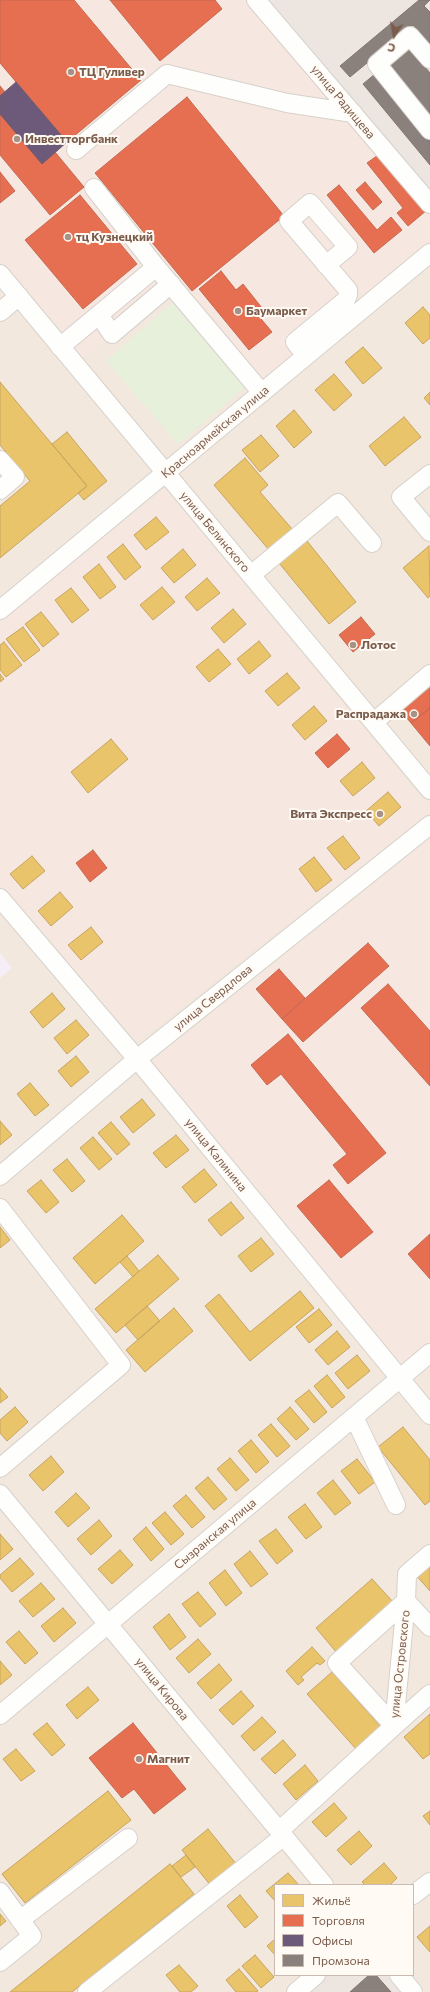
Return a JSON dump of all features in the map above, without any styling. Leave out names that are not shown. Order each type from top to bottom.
[{"type":"street","name":"улица Радищева","points":[[256,0],[430,204]]},
{"type":"street","points":[[430,59],[410,36],[377,64],[430,130]]},
{"type":"street","points":[[76,150],[167,74],[287,104],[353,113]]},
{"type":"street","points":[[94,188],[156,267],[262,393]]},
{"type":"street","name":"Красноармейская улица","points":[[0,610],[430,253]]},
{"type":"street","points":[[306,356],[295,342],[346,300],[348,295],[348,290],[326,265]]},
{"type":"street","points":[[60,347],[156,267]]},
{"type":"street","name":"улица Белинского","points":[[0,274],[430,790]]},
{"type":"street","points":[[99,315],[112,334],[171,284]]},
{"type":"street","points":[[0,312],[19,296]]},
{"type":"street","points":[[0,460],[15,477],[0,490]]},
{"type":"street","points":[[430,474],[401,497],[430,532]]},
{"type":"street","points":[[251,575],[338,503],[372,543]]},
{"type":"street","points":[[374,722],[430,674]]},
{"type":"street","name":"улица Свердлова","points":[[0,1176],[137,1059],[430,825]]},
{"type":"street","name":"улица Калинина","points":[[0,898],[137,1059],[430,1415]]},
{"type":"street","points":[[0,1208],[121,1365],[0,1468]]},
{"type":"street","name":"Сызранская улица","points":[[0,1715],[430,1353]]},
{"type":"street","points":[[354,1417],[396,1505]]},
{"type":"street","name":"улица Кирова","points":[[0,1494],[323,1884]]},
{"type":"street","name":"улица Островского","points":[[87,1992],[281,1834],[394,1726],[406,1601],[407,1574],[430,1554]]},
{"type":"street","points":[[430,1628],[406,1601],[337,1663],[394,1726],[430,1694]]},
{"type":"street","points":[[20,1920],[128,1838]]},
{"type":"street","points":[[414,1894],[430,1882]]},
{"type":"street","points":[[0,1892],[32,1936],[0,1962]]},
{"type":"street","points":[[296,1992],[315,1976]]},
{"type":"street","points":[[400,1976],[413,1992]]},
{"type":"shaded area","points":[[0,0],[430,199],[430,1992],[424,1992],[411,1976],[414,1976],[414,1884],[274,1884],[274,1976],[306,1976],[287,1992],[0,1992]]},
{"type":"shaded area","points":[[0,0],[430,0],[430,247],[266,384],[170,291],[78,360],[0,269]]},
{"type":"shaded area","points":[[260,0],[430,0],[430,197]]},
{"type":"shaded area","points":[[165,489],[430,809],[430,812],[137,1042],[0,882],[0,622]]},
{"type":"shaded area","points":[[430,838],[430,1347],[399,1372],[148,1065]]},
{"type":"shaded area","points":[[0,953],[12,968],[0,978]]},
{"type":"shaded area","points":[[326,1976],[388,1976],[402,1992],[307,1992]]},
{"type":"green space","points":[[172,303],[245,387],[178,444],[106,361]]},
{"type":"building: Жильё","points":[[423,307],[430,315],[430,338],[423,344],[405,323]]},
{"type":"building: Жильё","points":[[363,347],[382,368],[363,384],[345,362]]},
{"type":"building: Жильё","points":[[334,374],[352,395],[334,411],[315,390]]},
{"type":"building: Жильё","points":[[0,382],[87,486],[0,558],[0,506],[30,481],[0,445]]},
{"type":"building: Жильё","points":[[430,392],[430,405],[424,398]]},
{"type":"building: Жильё","points":[[294,410],[312,432],[294,448],[276,426]]},
{"type":"building: Жильё","points":[[404,417],[421,437],[385,466],[369,446]]},
{"type":"building: Жильё","points":[[67,432],[107,481],[84,500],[78,493],[87,486],[52,444]]},
{"type":"building: Жильё","points":[[261,435],[279,456],[260,472],[242,450]]},
{"type":"building: Жильё","points":[[245,458],[268,485],[260,492],[293,530],[269,550],[214,485]]},
{"type":"building: Жильё","points":[[156,517],[169,532],[146,550],[134,535]]},
{"type":"building: Жильё","points":[[307,541],[356,602],[329,624],[279,563]]},
{"type":"building: Жильё","points":[[123,544],[141,567],[125,580],[107,557]]},
{"type":"building: Жильё","points":[[429,546],[430,596],[428,598],[403,568]]},
{"type":"building: Жильё","points":[[183,549],[196,565],[174,583],[161,568]]},
{"type":"building: Жильё","points":[[99,564],[116,587],[100,599],[83,577]]},
{"type":"building: Жильё","points":[[207,578],[220,593],[197,611],[185,597]]},
{"type":"building: Жильё","points":[[162,587],[175,602],[153,620],[140,605]]},
{"type":"building: Жильё","points":[[71,588],[89,610],[72,623],[55,600]]},
{"type":"building: Жильё","points":[[233,609],[246,624],[224,643],[211,628]]},
{"type":"building: Жильё","points":[[41,612],[59,634],[43,647],[25,624]]},
{"type":"building: Жильё","points":[[23,627],[40,650],[24,662],[6,639]]},
{"type":"building: Жильё","points":[[259,641],[271,656],[249,674],[237,659]]},
{"type":"building: Жильё","points":[[4,642],[22,665],[6,677],[0,670],[0,645]]},
{"type":"building: Жильё","points":[[218,649],[231,664],[209,682],[196,667]]},
{"type":"building: Жильё","points":[[287,673],[300,688],[278,706],[265,691]]},
{"type":"building: Жильё","points":[[0,674],[4,679],[0,682]]},
{"type":"building: Жильё","points":[[314,706],[327,721],[305,740],[292,725]]},
{"type":"building: Жильё","points":[[111,739],[128,759],[88,793],[71,772]]},
{"type":"building: Жильё","points":[[362,762],[375,778],[353,796],[340,781]]},
{"type":"building: Жильё","points":[[388,792],[401,807],[379,826],[366,811]]},
{"type":"building: Жильё","points":[[343,836],[360,858],[345,870],[327,848]]},
{"type":"building: Жильё","points":[[32,856],[45,871],[23,889],[10,874]]},
{"type":"building: Жильё","points":[[314,857],[332,880],[316,892],[299,869]]},
{"type":"building: Жильё","points":[[60,892],[73,907],[51,926],[38,911]]},
{"type":"building: Жильё","points":[[91,927],[103,942],[81,960],[68,945]]},
{"type":"building: Жильё","points":[[52,993],[65,1009],[43,1028],[30,1012]]},
{"type":"building: Жильё","points":[[76,1020],[89,1035],[67,1054],[54,1038]]},
{"type":"building: Жильё","points":[[76,1056],[89,1072],[71,1087],[58,1071]]},
{"type":"building: Жильё","points":[[30,1083],[49,1105],[35,1116],[17,1094]]},
{"type":"building: Жильё","points":[[142,1099],[155,1115],[133,1133],[120,1117]]},
{"type":"building: Жильё","points":[[0,1121],[12,1135],[0,1145]]},
{"type":"building: Жильё","points":[[111,1122],[130,1144],[117,1155],[98,1133]]},
{"type":"building: Жильё","points":[[176,1135],[189,1150],[166,1168],[153,1153]]},
{"type":"building: Жильё","points":[[93,1137],[112,1159],[99,1170],[80,1148]]},
{"type":"building: Жильё","points":[[67,1159],[85,1181],[72,1192],[53,1170]]},
{"type":"building: Жильё","points":[[204,1169],[217,1185],[195,1203],[182,1187]]},
{"type":"building: Жильё","points":[[41,1180],[59,1202],[46,1213],[27,1191]]},
{"type":"building: Жильё","points":[[231,1202],[244,1218],[221,1236],[208,1220]]},
{"type":"building: Жильё","points":[[122,1215],[144,1241],[95,1284],[73,1258]]},
{"type":"building: Жильё","points":[[0,1227],[10,1240],[0,1248]]},
{"type":"building: Жильё","points":[[261,1238],[274,1254],[251,1272],[238,1256]]},
{"type":"building: Жильё","points":[[158,1255],[179,1279],[116,1333],[95,1309]]},
{"type":"building: Жильё","points":[[127,1256],[139,1271],[133,1277],[120,1262]]},
{"type":"building: Жильё","points":[[300,1291],[314,1308],[250,1361],[205,1306],[219,1294],[250,1332]]},
{"type":"building: Жильё","points":[[147,1306],[160,1321],[138,1340],[125,1325]]},
{"type":"building: Жильё","points":[[174,1308],[193,1331],[145,1372],[126,1350]]},
{"type":"building: Жильё","points":[[319,1309],[332,1325],[309,1343],[296,1327]]},
{"type":"building: Жильё","points":[[337,1331],[350,1347],[328,1365],[315,1350]]},
{"type":"building: Жильё","points":[[357,1355],[370,1371],[348,1389],[335,1373]]},
{"type":"building: Жильё","points":[[327,1375],[345,1397],[332,1408],[314,1386]]},
{"type":"building: Жильё","points":[[0,1388],[8,1397],[0,1403]]},
{"type":"building: Жильё","points":[[309,1390],[327,1412],[314,1423],[295,1401]]},
{"type":"building: Жильё","points":[[15,1407],[28,1422],[7,1441],[0,1433],[0,1420]]},
{"type":"building: Жильё","points":[[290,1407],[309,1429],[296,1440],[277,1419]]},
{"type":"building: Жильё","points":[[271,1424],[290,1446],[277,1457],[258,1435]]},
{"type":"building: Жильё","points":[[403,1427],[430,1460],[430,1501],[425,1505],[378,1447]]},
{"type":"building: Жильё","points":[[251,1440],[269,1462],[256,1473],[238,1451]]},
{"type":"building: Жильё","points":[[51,1456],[64,1472],[43,1491],[29,1475]]},
{"type":"building: Жильё","points":[[230,1458],[249,1480],[236,1491],[217,1469]]},
{"type":"building: Жильё","points":[[357,1459],[375,1482],[359,1494],[341,1471]]},
{"type":"building: Жильё","points":[[208,1477],[227,1499],[214,1510],[195,1488]]},
{"type":"building: Жильё","points":[[333,1480],[351,1503],[335,1515],[317,1493]]},
{"type":"building: Жильё","points":[[76,1493],[90,1508],[68,1527],[55,1512]]},
{"type":"building: Жильё","points":[[186,1495],[205,1517],[192,1528],[173,1506]]},
{"type":"building: Жильё","points":[[305,1504],[322,1527],[306,1539],[288,1517]]},
{"type":"building: Жильё","points":[[165,1512],[184,1534],[171,1545],[152,1523]]},
{"type":"building: Жильё","points":[[99,1520],[112,1536],[91,1555],[77,1539]]},
{"type":"building: Жильё","points":[[146,1527],[164,1549],[151,1561],[133,1539]]},
{"type":"building: Жильё","points":[[276,1529],[293,1551],[277,1564],[259,1541]]},
{"type":"building: Жильё","points":[[0,1534],[13,1549],[0,1560]]},
{"type":"building: Жильё","points":[[120,1550],[133,1565],[112,1584],[98,1569]]},
{"type":"building: Жильё","points":[[250,1551],[268,1574],[251,1587],[234,1564]]},
{"type":"building: Жильё","points":[[20,1558],[34,1574],[12,1592],[0,1578],[0,1575]]},
{"type":"building: Жильё","points":[[430,1561],[430,1591],[415,1574]]},
{"type":"building: Жильё","points":[[225,1570],[242,1593],[226,1606],[209,1583]]},
{"type":"building: Жильё","points":[[372,1579],[394,1603],[337,1653],[316,1628]]},
{"type":"building: Жильё","points":[[41,1583],[55,1599],[33,1617],[19,1601]]},
{"type":"building: Жильё","points":[[198,1592],[216,1614],[200,1627],[182,1604]]},
{"type":"building: Жильё","points":[[63,1608],[76,1623],[54,1642],[41,1626]]},
{"type":"building: Жильё","points":[[169,1614],[186,1637],[170,1650],[153,1627]]},
{"type":"building: Жильё","points":[[19,1631],[38,1653],[25,1664],[6,1642]]},
{"type":"building: Жильё","points":[[198,1639],[211,1654],[189,1673],[176,1658]]},
{"type":"building: Жильё","points":[[312,1647],[325,1661],[320,1665],[317,1663],[301,1677],[304,1680],[298,1685],[286,1671]]},
{"type":"building: Жильё","points":[[0,1661],[12,1675],[0,1685]]},
{"type":"building: Жильё","points":[[219,1664],[232,1680],[211,1699],[197,1683]]},
{"type":"building: Жильё","points":[[332,1672],[381,1727],[356,1749],[307,1694]]},
{"type":"building: Жильё","points":[[88,1687],[99,1700],[77,1719],[66,1705]]},
{"type":"building: Жильё","points":[[241,1691],[254,1706],[233,1725],[219,1710]]},
{"type":"building: Жильё","points":[[430,1714],[430,1754],[423,1759],[404,1737]]},
{"type":"building: Жильё","points":[[262,1717],[276,1732],[254,1751],[241,1736]]},
{"type":"building: Жильё","points":[[47,1723],[65,1745],[52,1756],[33,1734]]},
{"type":"building: Жильё","points":[[283,1740],[296,1755],[275,1774],[261,1759]]},
{"type":"building: Жильё","points":[[16,1749],[35,1771],[21,1781],[3,1759]]},
{"type":"building: Жильё","points":[[305,1765],[318,1781],[296,1800],[283,1784]]},
{"type":"building: Жильё","points":[[108,1791],[131,1820],[25,1903],[2,1874]]},
{"type":"building: Жильё","points":[[334,1803],[347,1818],[326,1837],[312,1822]]},
{"type":"building: Жильё","points":[[430,1811],[430,1825],[423,1816]]},
{"type":"building: Жильё","points":[[208,1829],[237,1865],[211,1886],[182,1850]]},
{"type":"building: Жильё","points":[[359,1831],[372,1846],[351,1865],[337,1850]]},
{"type":"building: Жильё","points":[[186,1855],[195,1867],[181,1877],[172,1866]]},
{"type":"building: Жильё","points":[[384,1863],[397,1878],[391,1884],[364,1884],[362,1882]]},
{"type":"building: Жильё","points":[[170,1864],[194,1894],[72,1992],[10,1992]]},
{"type":"building: Жильё","points":[[288,1873],[298,1884],[275,1884]]},
{"type":"building: Жильё","points":[[274,1884],[274,1900],[266,1891]]},
{"type":"building: Жильё","points":[[240,1895],[258,1917],[245,1928],[227,1906]]},
{"type":"building: Жильё","points":[[0,1914],[6,1921],[0,1926]]},
{"type":"building: Жильё","points":[[430,1926],[430,1952],[417,1937]]},
{"type":"building: Жильё","points":[[274,1940],[274,1954],[267,1946]]},
{"type":"building: Жильё","points":[[255,1955],[274,1977],[261,1988],[242,1966]]},
{"type":"building: Жильё","points":[[179,1965],[198,1986],[191,1992],[180,1992],[166,1975]]},
{"type":"building: Жильё","points":[[239,1969],[258,1991],[236,1992],[226,1980]]},
{"type":"building: Торговля","name":"ТЦ Гуливер","points":[[0,0],[74,0],[141,80],[67,142],[0,63]]},
{"type":"building: Торговля","points":[[110,0],[215,0],[222,9],[160,61]]},
{"type":"building: Торговля","points":[[0,86],[5,92],[0,96]]},
{"type":"building: Торговля","points":[[187,97],[284,216],[192,291],[95,173]]},
{"type":"building: Торговля","points":[[0,114],[42,164],[55,152],[84,187],[50,215],[0,155]]},
{"type":"building: Торговля","points":[[381,153],[427,210],[408,226],[397,213],[403,208],[367,163]]},
{"type":"building: Торговля","points":[[0,172],[15,191],[0,203]]},
{"type":"building: Торговля","points":[[365,182],[382,202],[373,210],[356,190]]},
{"type":"building: Торговля","points":[[339,185],[377,230],[391,217],[402,230],[374,253],[327,195]]},
{"type":"building: Торговля","points":[[80,195],[137,264],[83,309],[25,240]]},
{"type":"building: Торговля","name":"Баумаркет","points":[[221,271],[236,290],[243,284],[262,308],[256,313],[272,332],[249,350],[199,289]]},
{"type":"building: Торговля","points":[[361,617],[375,634],[353,652],[339,635]]},
{"type":"building: Торговля","points":[[430,687],[430,708],[411,723],[401,711]]},
{"type":"building: Торговля","points":[[430,708],[430,746],[411,723]]},
{"type":"building: Торговля","points":[[337,734],[350,749],[328,768],[315,753]]},
{"type":"building: Торговля","points":[[93,850],[107,868],[90,882],[76,863]]},
{"type":"building: Торговля","points":[[368,943],[389,966],[303,1042],[282,1019]]},
{"type":"building: Торговля","points":[[279,969],[305,998],[282,1019],[256,989]]},
{"type":"building: Торговля","points":[[388,984],[430,1031],[430,1086],[361,1008]]},
{"type":"building: Торговля","points":[[288,1034],[386,1153],[348,1184],[333,1165],[347,1154],[281,1074],[267,1085],[251,1065]]},
{"type":"building: Торговля","points":[[329,1180],[373,1232],[341,1258],[297,1206]]},
{"type":"building: Торговля","points":[[430,1234],[430,1279],[408,1254]]},
{"type":"building: Торговля","points":[[133,1723],[186,1789],[154,1814],[134,1789],[122,1798],[89,1758]]},
{"type":"building: Офисы","points":[[16,82],[67,142],[42,164],[0,114],[0,96]]},
{"type":"building: Промзона","points":[[419,0],[430,0],[424,6],[430,12],[430,46],[413,25],[350,77],[340,66]]},
{"type":"building: Промзона","points":[[410,49],[430,73],[430,119],[387,68]]},
{"type":"building: Промзона","points":[[375,74],[430,140],[430,165],[363,84]]},
{"type":"building: Промзона","points":[[368,1976],[377,1976],[391,1992],[350,1992]]},
{"type":"place","name":"ТЦ Гуливер","points":[[71,72]]},
{"type":"place","name":"Инвестторгбанк","points":[[17,139]]},
{"type":"place","name":"тц Кузнецкий","points":[[68,237]]},
{"type":"place","name":"Баумаркет","points":[[238,311]]},
{"type":"place","name":"Лотос","points":[[353,645]]},
{"type":"place","name":"Распрадажа","points":[[414,714]]},
{"type":"place","name":"Вита Экспресс","points":[[380,814]]},
{"type":"place","name":"Магнит","points":[[139,1759]]}]
